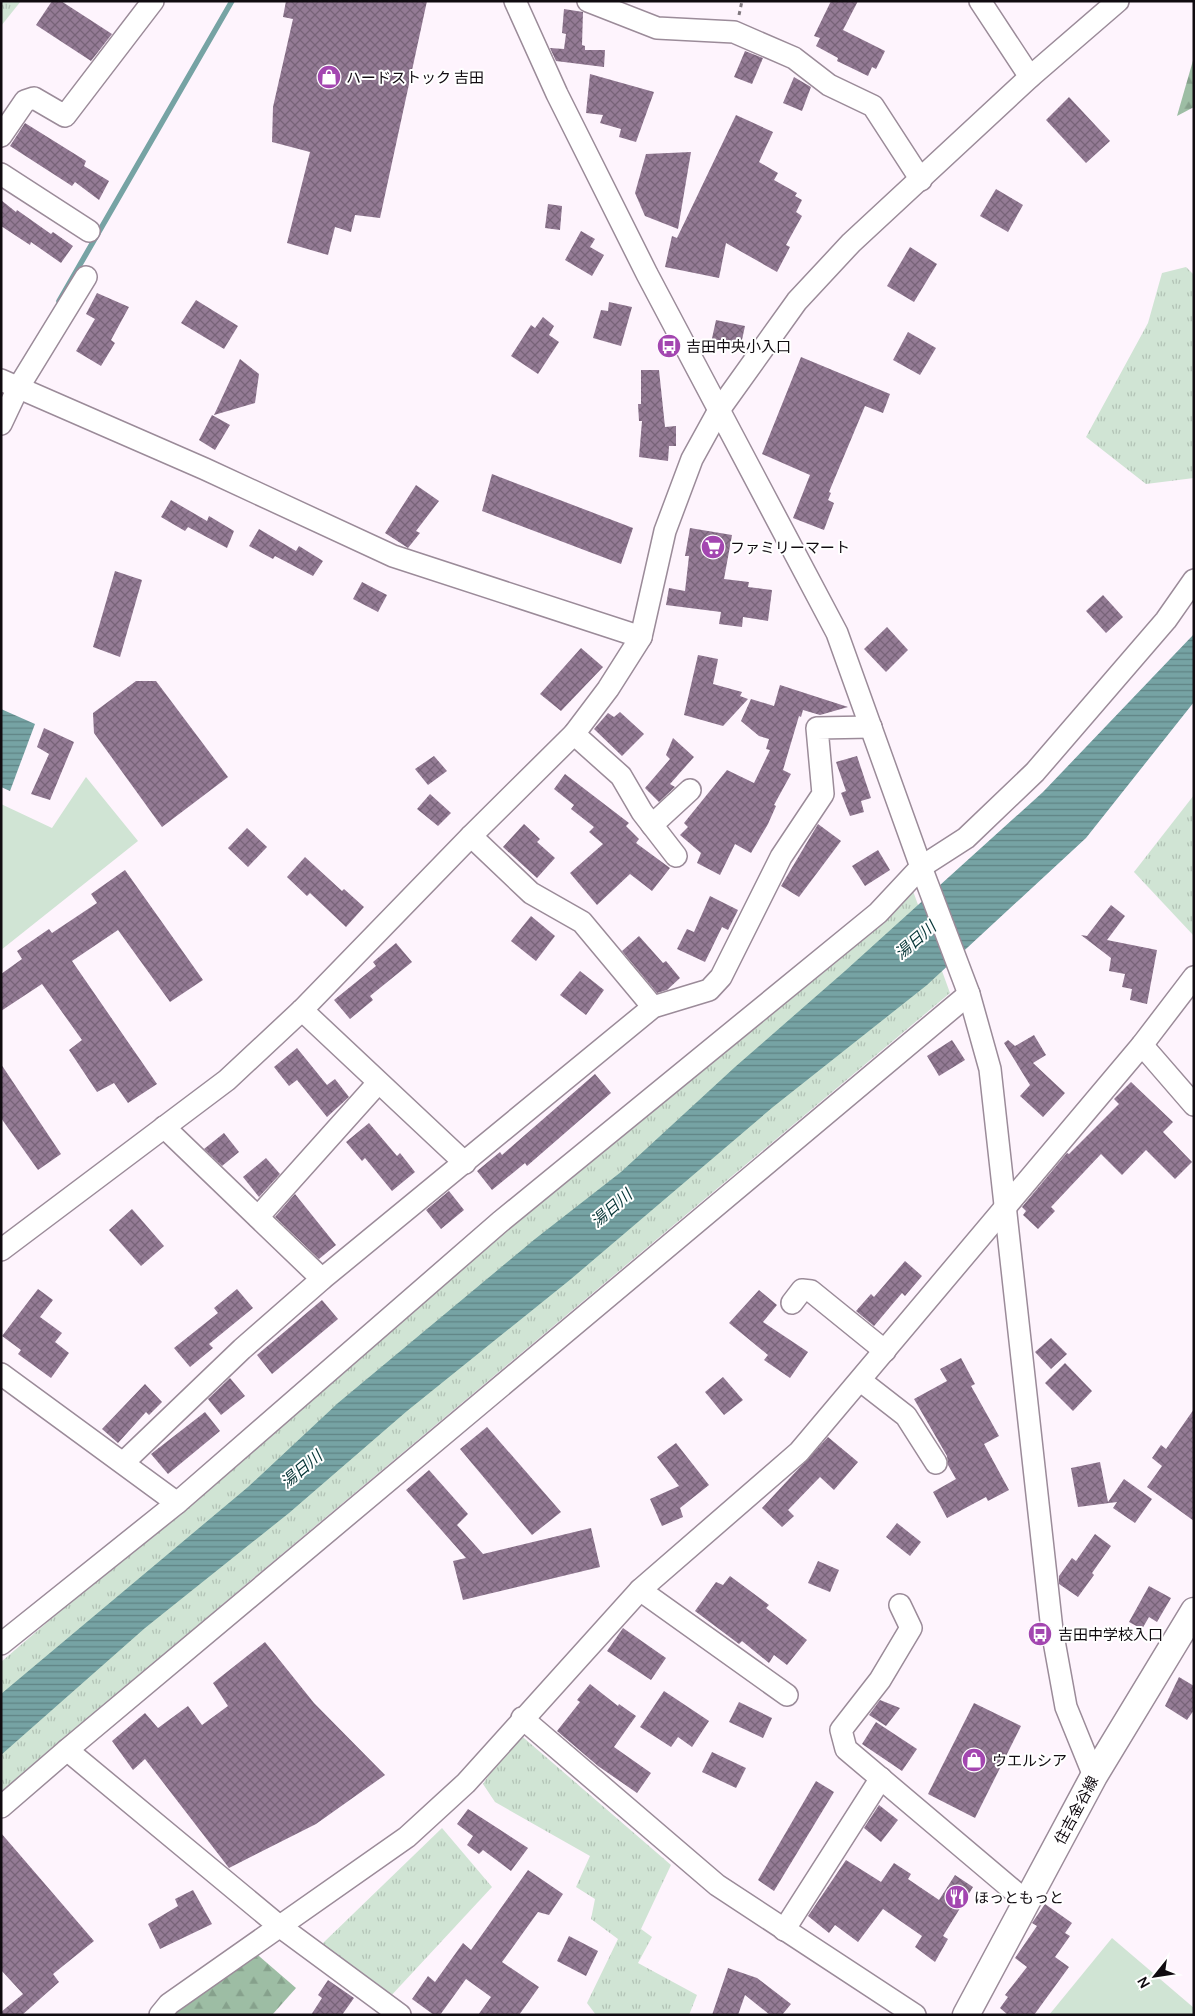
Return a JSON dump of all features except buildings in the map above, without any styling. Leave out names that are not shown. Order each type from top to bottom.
[{"type":"main road","name":"住吉金谷線","points":[[966,2015],[1094,1776],[1194,1611]]},
{"type":"street","points":[[1,136],[25,100],[34,98],[65,116],[153,1]]},
{"type":"street","points":[[515,1],[596,171],[837,633],[921,867],[967,987],[990,1069],[1052,1630],[1066,1707],[1094,1776]]},
{"type":"street","points":[[588,1],[658,28],[734,32],[794,58],[829,84],[873,106],[922,180]]},
{"type":"street","points":[[980,1],[1030,77]]},
{"type":"street","points":[[1,1250],[228,1080],[302,1010],[471,836],[574,734],[627,662],[641,637],[665,531],[692,459],[719,410],[797,301],[851,243],[922,180],[1030,77],[1118,1]]},
{"type":"street","points":[[1,174],[89,231]]},
{"type":"street","points":[[1,424],[10,384],[86,278]]},
{"type":"street","points":[[10,384],[205,469],[393,556],[641,637]]},
{"type":"street","points":[[1,1644],[177,1503],[500,1222],[878,913],[921,867],[966,838],[1035,772],[1166,620],[1194,580]]},
{"type":"street","points":[[124,1462],[242,1350],[322,1279],[653,1007],[709,990],[721,977],[781,857],[823,794],[817,728],[871,728]]},
{"type":"street","points":[[574,734],[620,776],[652,825],[676,856]]},
{"type":"street","points":[[652,825],[690,790]]},
{"type":"street","points":[[471,836],[531,893],[582,922],[653,1007]]},
{"type":"street","points":[[160,2015],[169,2004],[278,1925],[407,1836],[466,1783],[522,1718],[640,1590],[799,1452],[1142,1045],[1194,978]]},
{"type":"street","points":[[1,1807],[967,987]]},
{"type":"street","points":[[302,1010],[465,1163]]},
{"type":"street","points":[[1142,1045],[1194,1105]]},
{"type":"street","points":[[258,1217],[378,1082]]},
{"type":"street","points":[[164,1127],[322,1279]]},
{"type":"street","points":[[792,1303],[802,1290],[811,1291],[885,1350]]},
{"type":"street","points":[[1,1374],[124,1462],[177,1503]]},
{"type":"street","points":[[861,1380],[906,1416],[936,1463]]},
{"type":"street","points":[[640,1590],[787,1695]]},
{"type":"street","points":[[900,1605],[911,1628],[880,1680],[841,1730],[846,1749],[1027,1902]]},
{"type":"street","points":[[522,1718],[717,1885],[915,2015]]},
{"type":"street","points":[[67,1750],[278,1925],[390,2012]]},
{"type":"street","points":[[784,1930],[881,1778]]},
{"type":"green space","points":[[1,1],[21,1],[1,26]]},
{"type":"green space","points":[[1194,57],[1194,107],[1177,116]]},
{"type":"green space","points":[[1186,267],[1194,275],[1194,478],[1146,484],[1086,437],[1148,323],[1162,273]]},
{"type":"green space","points":[[86,777],[138,841],[1,950],[1,804],[52,828]]},
{"type":"green space","points":[[1194,795],[1194,936],[1134,872]]},
{"type":"green space","points":[[913,891],[950,993],[257,1575],[1,1794],[1,1662],[193,1497],[500,1222]]},
{"type":"green space","points":[[517,1732],[671,1865],[641,1929],[652,1937],[638,1963],[697,1995],[689,2015],[596,2015],[587,2003],[618,1939],[591,1919],[595,1899],[576,1887],[590,1856],[495,1802],[483,1784]]},
{"type":"green space","points":[[442,1828],[492,1887],[388,1999],[322,1944]]},
{"type":"green space","points":[[1112,1938],[1194,2008],[1194,2014],[1049,2015]]},
{"type":"green space","points":[[253,1951],[296,1988],[272,2015],[172,2015]]},
{"type":"water","name":"湯日川","points":[[1194,634],[1194,702],[1086,838],[927,985],[773,1107],[571,1279],[407,1411],[289,1513],[145,1628],[1,1755],[1,1694],[248,1487],[338,1403],[535,1239],[621,1172],[735,1067],[845,971],[1043,792]]},
{"type":"water","points":[[1,709],[35,724],[10,791],[1,787]]},
{"type":"waterway","points":[[59,301],[232,1]]},
{"type":"place","name":"ハードストック 吉田","points":[[329,77]]},
{"type":"place","name":"吉田中央小入口","points":[[669,346]]},
{"type":"place","name":"ファミリーマート","points":[[713,547]]},
{"type":"place","name":"吉田中学校入口","points":[[1040,1634]]},
{"type":"place","name":"ウエルシア","points":[[974,1760]]},
{"type":"place","name":"ほっともっと","points":[[957,1897]]}]
